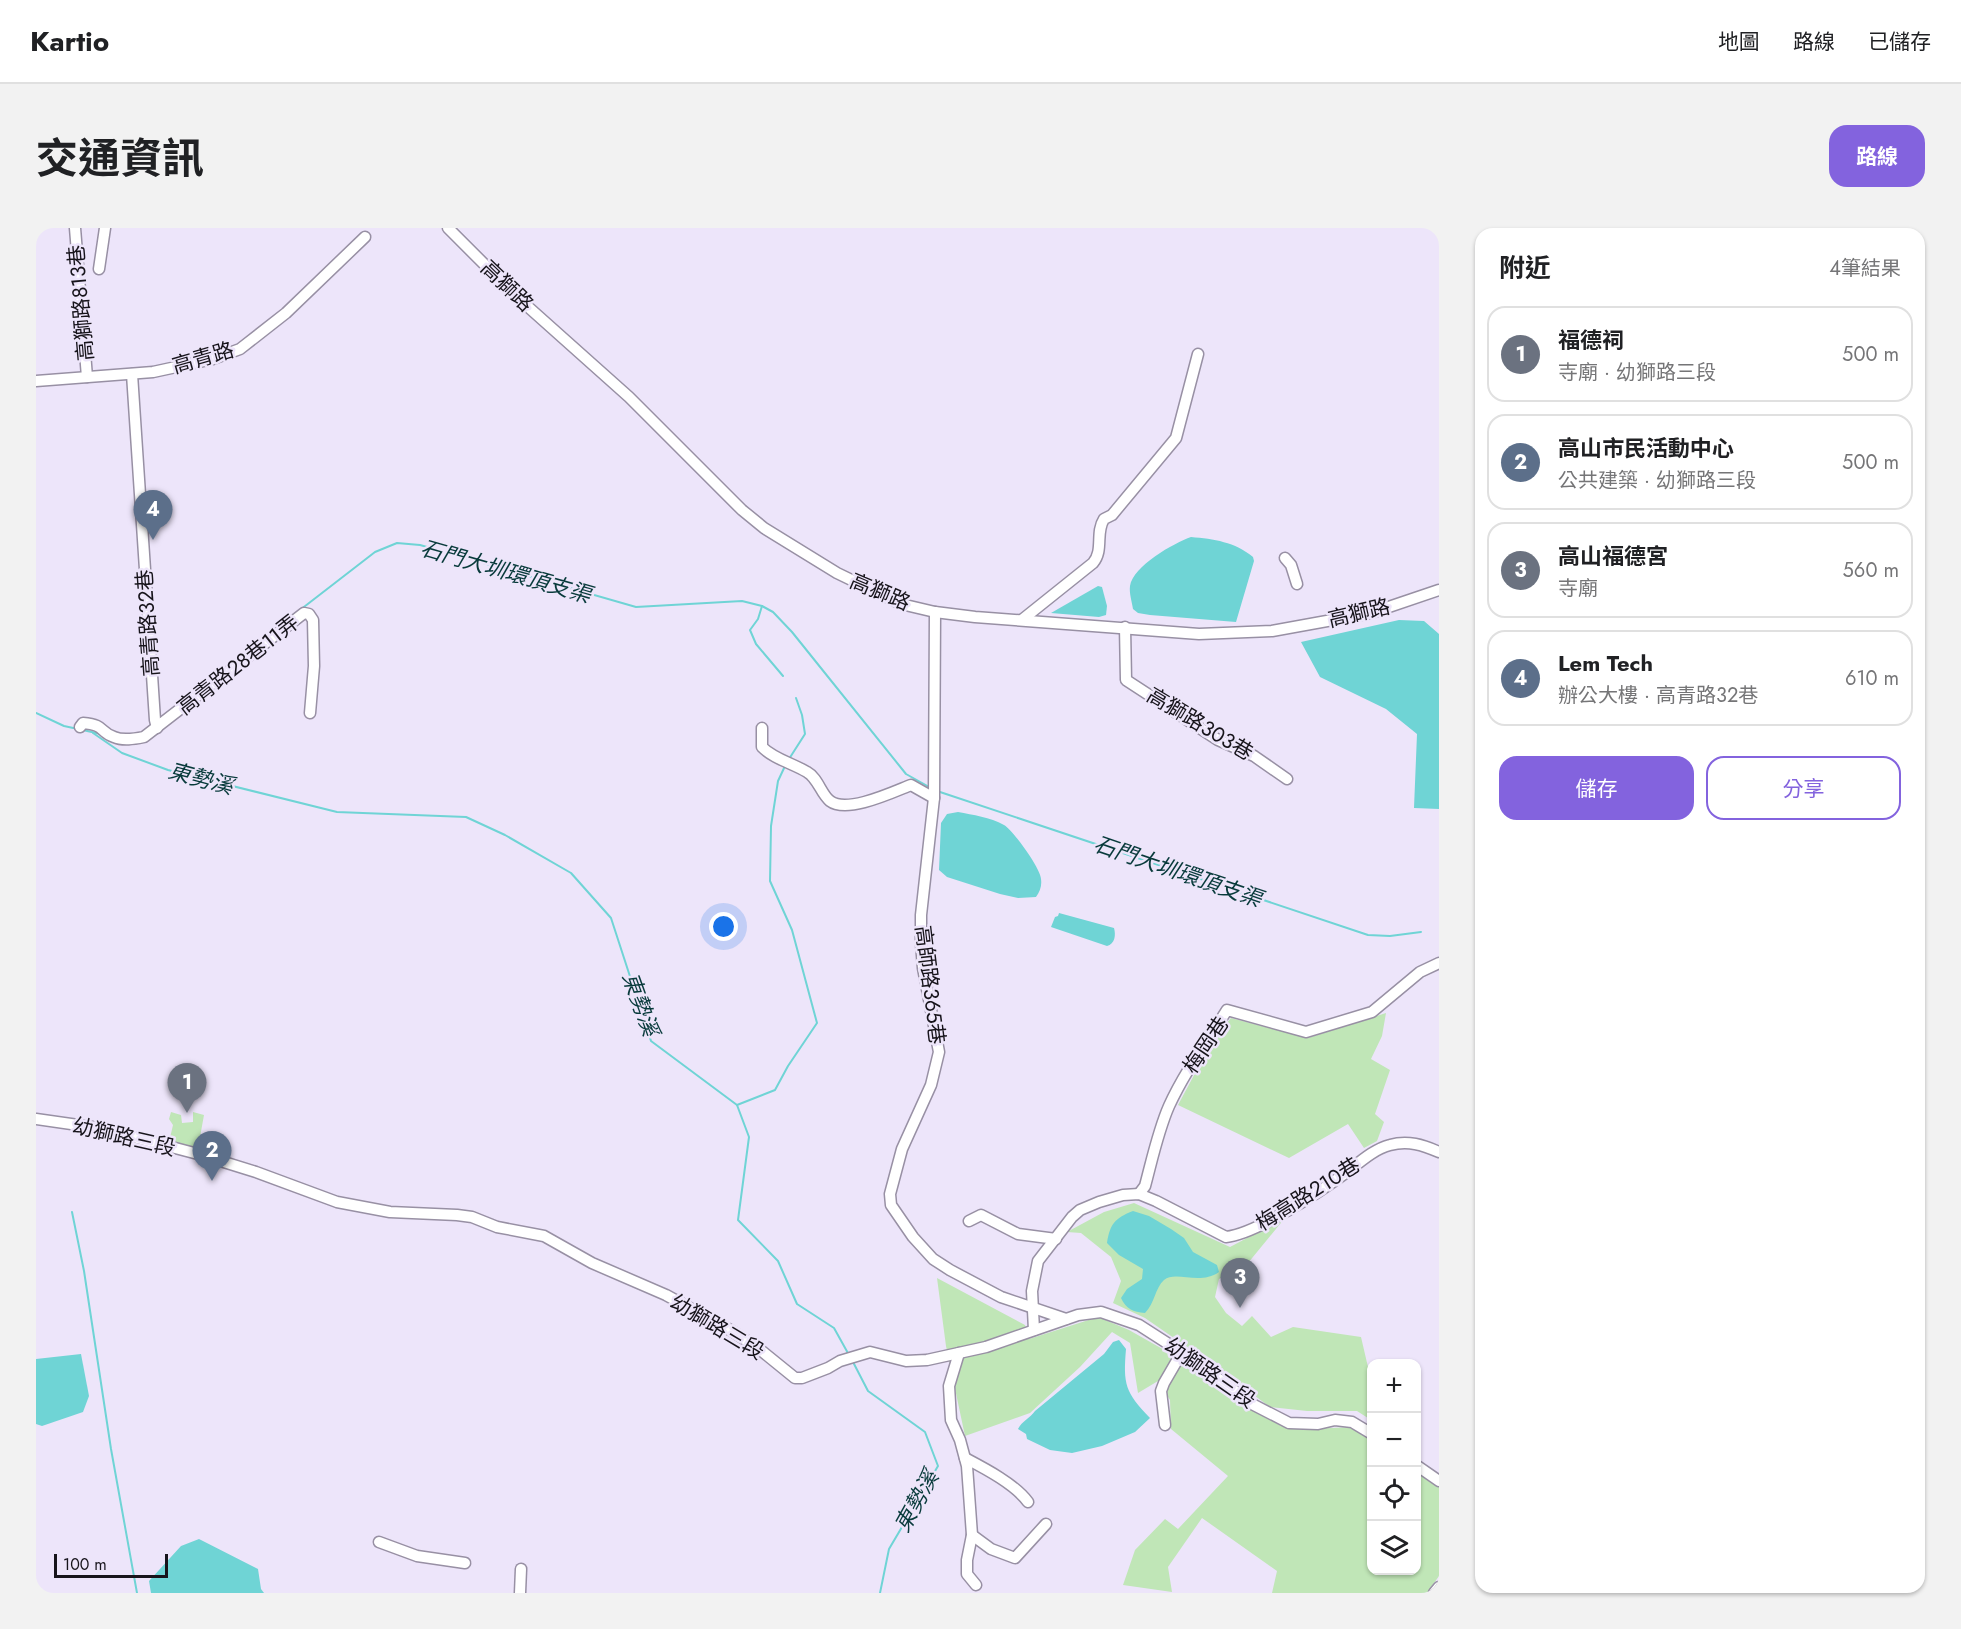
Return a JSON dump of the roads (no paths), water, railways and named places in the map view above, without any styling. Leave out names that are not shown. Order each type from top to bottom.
[{"type":"street","name":"高獅路813巷","points":[[75,228],[87,377]]},
{"type":"street","points":[[99,269],[105,228]]},
{"type":"street","name":"高獅路","points":[[448,228],[517,297],[629,397],[742,510],[764,528],[837,573],[901,604],[935,612],[1199,634],[1272,631],[1371,613],[1439,590]]},
{"type":"street","name":"高青路","points":[[36,381],[153,372],[213,359],[240,349],[286,313],[365,237]]},
{"type":"street","points":[[1023,619],[1093,563],[1098,556],[1098,531],[1104,519],[1112,515],[1176,438],[1198,354]]},
{"type":"street","name":"高青路32巷","points":[[132,374],[157,728]]},
{"type":"street","points":[[1285,558],[1291,565],[1297,584]]},
{"type":"street","name":"高師路365巷","points":[[935,612],[934,798],[921,915],[921,943],[939,1052],[931,1085],[898,1159],[890,1194],[891,1205],[913,1237],[933,1258],[950,1270],[1001,1297],[1066,1319]]},
{"type":"street","name":"高青路28巷11弄","points":[[80,727],[83,723],[97,724],[112,737],[127,740],[144,737],[304,613],[309,614],[313,620],[314,666],[310,713]]},
{"type":"street","name":"高獅路303巷","points":[[1125,627],[1126,680],[1218,740],[1254,756],[1287,779]]},
{"type":"street","points":[[762,728],[762,747],[769,754],[810,773],[829,800],[836,804],[846,806],[862,802],[911,785],[934,798]]},
{"type":"street","name":"梅岡巷","points":[[1138,1194],[1145,1186],[1168,1108],[1176,1091],[1195,1057],[1227,1010],[1306,1032],[1372,1012],[1420,972],[1439,963]]},
{"type":"street","name":"幼獅路三段","points":[[36,1119],[99,1128],[198,1154],[256,1172],[337,1202],[390,1212],[465,1216],[497,1227],[544,1236],[592,1263],[666,1295],[732,1331],[758,1348],[795,1378],[802,1378],[840,1361],[870,1352],[906,1361],[927,1360],[986,1347],[1078,1315],[1101,1312],[1138,1324],[1252,1404],[1289,1423],[1318,1424],[1335,1420],[1352,1422],[1367,1431]]},
{"type":"street","name":"梅高路210巷","points":[[1138,1194],[1226,1237],[1238,1236],[1298,1204],[1369,1155],[1388,1145],[1408,1143],[1439,1152]]},
{"type":"street","points":[[1034,1330],[1032,1291],[1038,1261],[1080,1210],[1122,1195],[1138,1194]]},
{"type":"street","points":[[969,1221],[981,1215],[1018,1234],[1056,1239]]},
{"type":"street","points":[[959,1353],[949,1386],[950,1408],[951,1420],[965,1458],[972,1535],[967,1574],[976,1585]]},
{"type":"street","points":[[1165,1425],[1161,1391],[1182,1353]]},
{"type":"street","points":[[965,1458],[1023,1495],[1028,1502]]},
{"type":"street","points":[[1419,1467],[1439,1481]]},
{"type":"street","points":[[972,1535],[991,1549],[1015,1558],[1046,1524]]},
{"type":"street","points":[[379,1542],[417,1556],[465,1563]]},
{"type":"street","points":[[520,1593],[521,1569]]},
{"type":"street","points":[[1434,1593],[1439,1587]]},
{"type":"waterway","name":"石門大圳環頂支渠","points":[[300,610],[375,552],[397,543],[420,545],[636,607],[742,601],[762,606],[773,612],[792,632],[906,774],[931,788]]},
{"type":"waterway","name":"石門大圳環頂支渠","points":[[762,606],[758,619],[750,630],[756,644],[783,676]]},
{"type":"waterway","name":"石門大圳環頂支渠","points":[[789,759],[805,734],[796,698]]},
{"type":"waterway","name":"石門大圳環頂支渠","points":[[36,713],[64,726],[101,734]]},
{"type":"waterway","name":"東勢溪","points":[[93,733],[122,753],[168,770],[337,812],[466,817],[505,835],[571,873],[611,918],[651,1041],[737,1105],[749,1137],[738,1220],[778,1261],[797,1304],[834,1328],[849,1355]]},
{"type":"waterway","name":"石門大圳環頂支渠","points":[[737,1105],[775,1090],[817,1023],[792,930],[770,881],[771,826],[778,781],[785,766]]},
{"type":"waterway","name":"石門大圳環頂支渠","points":[[937,791],[1368,935],[1390,936],[1421,932]]},
{"type":"waterway","points":[[72,1212],[84,1271],[111,1449],[137,1593]]},
{"type":"waterway","name":"東勢溪","points":[[852,1360],[868,1391],[925,1432],[938,1466],[889,1549],[880,1593]]},
{"type":"place","name":"Lem Tech","points":[[153,540]]},
{"type":"place","name":"福德祠","points":[[187,1113]]},
{"type":"place","name":"高山市民活動中心","points":[[212,1181]]},
{"type":"place","name":"高山福德宮","points":[[1240,1308]]}]
